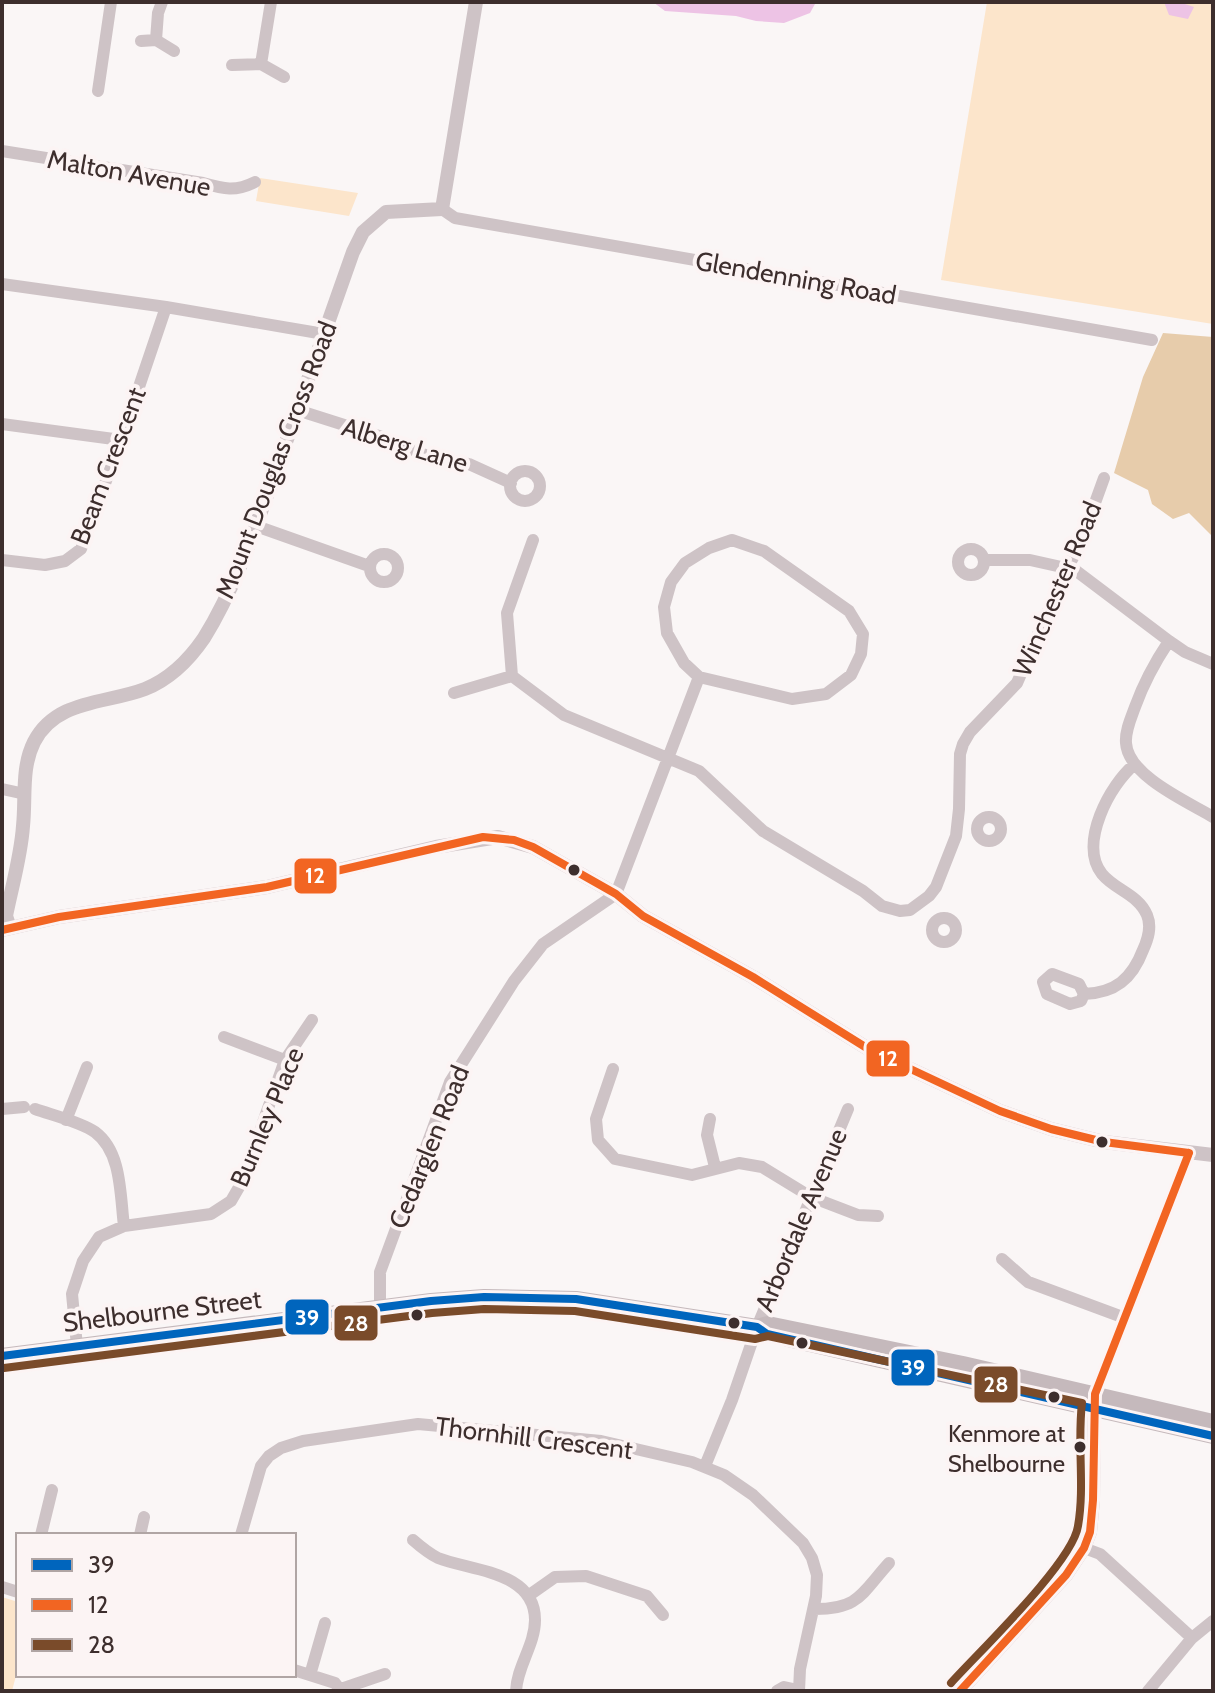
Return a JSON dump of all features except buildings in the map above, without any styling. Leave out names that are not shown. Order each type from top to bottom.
[{"type":"main road","name":"Shelbourne Street","points":[[2,1356],[431,1301],[535,1297],[628,1305],[757,1327],[767,1334],[1094,1402],[1213,1422]]},
{"type":"main road","name":"Shelbourne Street","points":[[1094,1402],[1213,1436]]},
{"type":"street","points":[[98,91],[111,2]]},
{"type":"street","points":[[156,40],[162,2]]},
{"type":"street","points":[[261,64],[271,2]]},
{"type":"street","points":[[442,209],[476,2]]},
{"type":"street","points":[[141,41],[156,40],[174,51]]},
{"type":"street","points":[[232,65],[261,64],[284,77]]},
{"type":"street","name":"Malton Avenue","points":[[2,151],[203,183],[226,190],[241,189],[255,182]]},
{"type":"street","name":"Mount Douglas Cross Road","points":[[6,929],[23,826],[26,767],[44,726],[57,715],[101,699],[145,689],[181,666],[204,637],[231,586],[256,526],[353,252],[363,232],[386,212],[442,209]]},
{"type":"street","name":"Glendenning Road","points":[[442,209],[455,218],[1152,340]]},
{"type":"street","points":[[2,284],[166,307],[324,334]]},
{"type":"street","name":"Beam Crescent","points":[[2,560],[45,565],[65,561],[81,549],[166,307]]},
{"type":"street","name":"Alberg Lane","points":[[297,410],[382,437],[422,454],[462,461],[511,483]]},
{"type":"street","points":[[2,424],[121,440]]},
{"type":"street","name":"Winchester Road","points":[[919,904],[936,887],[956,836],[963,744],[970,732],[1017,683],[1079,547],[1104,478]]},
{"type":"street","points":[[256,526],[369,566]]},
{"type":"street","points":[[533,540],[507,613],[512,676],[564,715],[699,771],[763,831],[863,891],[882,906],[900,911],[910,910],[919,904],[936,921]]},
{"type":"street","points":[[732,540],[764,551],[849,611],[863,634],[861,654],[851,675],[826,694],[792,699],[699,677],[684,663],[667,633],[664,607],[671,582],[685,563],[709,548],[732,540]]},
{"type":"street","points":[[984,560],[1030,560],[1075,570],[1185,652],[1213,664]]},
{"type":"street","points":[[1169,641],[1147,676],[1127,730],[1126,743],[1135,764],[1152,780],[1213,817]]},
{"type":"street","points":[[454,693],[512,676]]},
{"type":"street","points":[[616,894],[699,677]]},
{"type":"street","points":[[1084,994],[1110,990],[1131,976],[1148,940],[1148,918],[1143,907],[1101,873],[1093,846],[1098,821],[1115,783],[1135,764]]},
{"type":"street","points":[[2,789],[25,794]]},
{"type":"street","points":[[958,824],[977,826]]},
{"type":"street","points":[[6,929],[59,917],[267,887],[483,837],[514,840],[533,847],[616,894],[643,916],[753,977],[870,1050],[988,1105],[1051,1129],[1104,1142],[1213,1155]]},
{"type":"street","name":"Cedarglen Road","points":[[380,1308],[380,1272],[450,1082],[514,981],[543,944],[616,894]]},
{"type":"street","name":"Burnley Place","points":[[77,1346],[72,1294],[83,1261],[99,1237],[124,1226],[211,1214],[231,1201],[242,1182],[285,1060],[312,1020]]},
{"type":"street","points":[[224,1037],[285,1060]]},
{"type":"street","points":[[66,1120],[87,1067]]},
{"type":"street","points":[[613,1069],[596,1119],[598,1140],[615,1159],[692,1175],[739,1163],[762,1167],[811,1197],[858,1215],[878,1216]]},
{"type":"street","points":[[2,1109],[30,1108],[94,1131],[114,1157],[124,1226]]},
{"type":"street","name":"Arbordale Avenue","points":[[705,1466],[757,1327],[848,1109]]},
{"type":"street","points":[[710,1119],[707,1135],[715,1167]]},
{"type":"street","points":[[960,1691],[1066,1575],[1084,1548],[1090,1532],[1093,1500],[1094,1402],[1189,1153]]},
{"type":"street","points":[[1002,1259],[1028,1282],[1125,1318]]},
{"type":"street","name":"Thornhill Crescent","points":[[242,1533],[261,1466],[281,1448],[303,1441],[418,1424],[601,1441],[705,1466],[753,1495],[803,1543],[812,1558],[817,1575],[815,1609],[800,1669],[799,1690]]},
{"type":"street","points":[[41,1533],[52,1490]]},
{"type":"street","points":[[140,1533],[144,1517]]},
{"type":"street","points":[[413,1540],[439,1558],[507,1579],[528,1596],[535,1622],[516,1691]]},
{"type":"street","points":[[1084,1548],[1100,1554],[1192,1638]]},
{"type":"street","points":[[815,1609],[839,1609],[852,1604],[889,1563]]},
{"type":"street","points":[[528,1596],[555,1577],[586,1576],[647,1596],[663,1615]]},
{"type":"street","points":[[1148,1691],[1192,1638],[1213,1621]]},
{"type":"street","points":[[310,1675],[325,1623]]},
{"type":"street","points":[[296,1671],[335,1683],[341,1690],[385,1674]]},
{"type":"street","points":[[777,1691],[784,1687],[799,1690]]},
{"type":"shaded area","points":[[653,2],[815,4],[810,13],[784,23],[665,11]]},
{"type":"shaded area","points":[[987,2],[1213,2],[1213,324],[941,280]]},
{"type":"shaded area","points":[[1164,2],[1179,2],[1194,7],[1188,19],[1169,15]]},
{"type":"shaded area","points":[[260,178],[358,193],[349,216],[256,201]]},
{"type":"shaded area","points":[[1163,333],[1213,337],[1213,537],[1189,513],[1173,519],[1152,504],[1148,490],[1114,473],[1143,377]]},
{"type":"shaded area","points":[[2,1597],[16,1601],[16,1676],[12,1691],[2,1691]]},
{"type":"transit line","name":"12","points":[[2,930],[59,917],[267,887],[483,837],[514,840],[533,847],[616,894],[643,916],[753,977],[870,1050],[1000,1111],[1051,1129],[1104,1142],[1189,1153]]},
{"type":"transit line","name":"12","points":[[960,1691],[1066,1575],[1084,1548],[1090,1532],[1093,1500],[1095,1394],[1189,1153]]},
{"type":"transit line","name":"39","points":[[2,1356],[431,1301],[484,1297],[576,1299],[757,1327],[767,1334],[1213,1436]]},
{"type":"transit line","name":"28","points":[[4,1368],[432,1313],[484,1309],[575,1311],[755,1339],[768,1336],[1082,1403],[1080,1511],[1072,1542],[1043,1583],[951,1683]]},
{"type":"place","name":"Kenmore at Shelbourne","points":[[1080,1447]]}]
